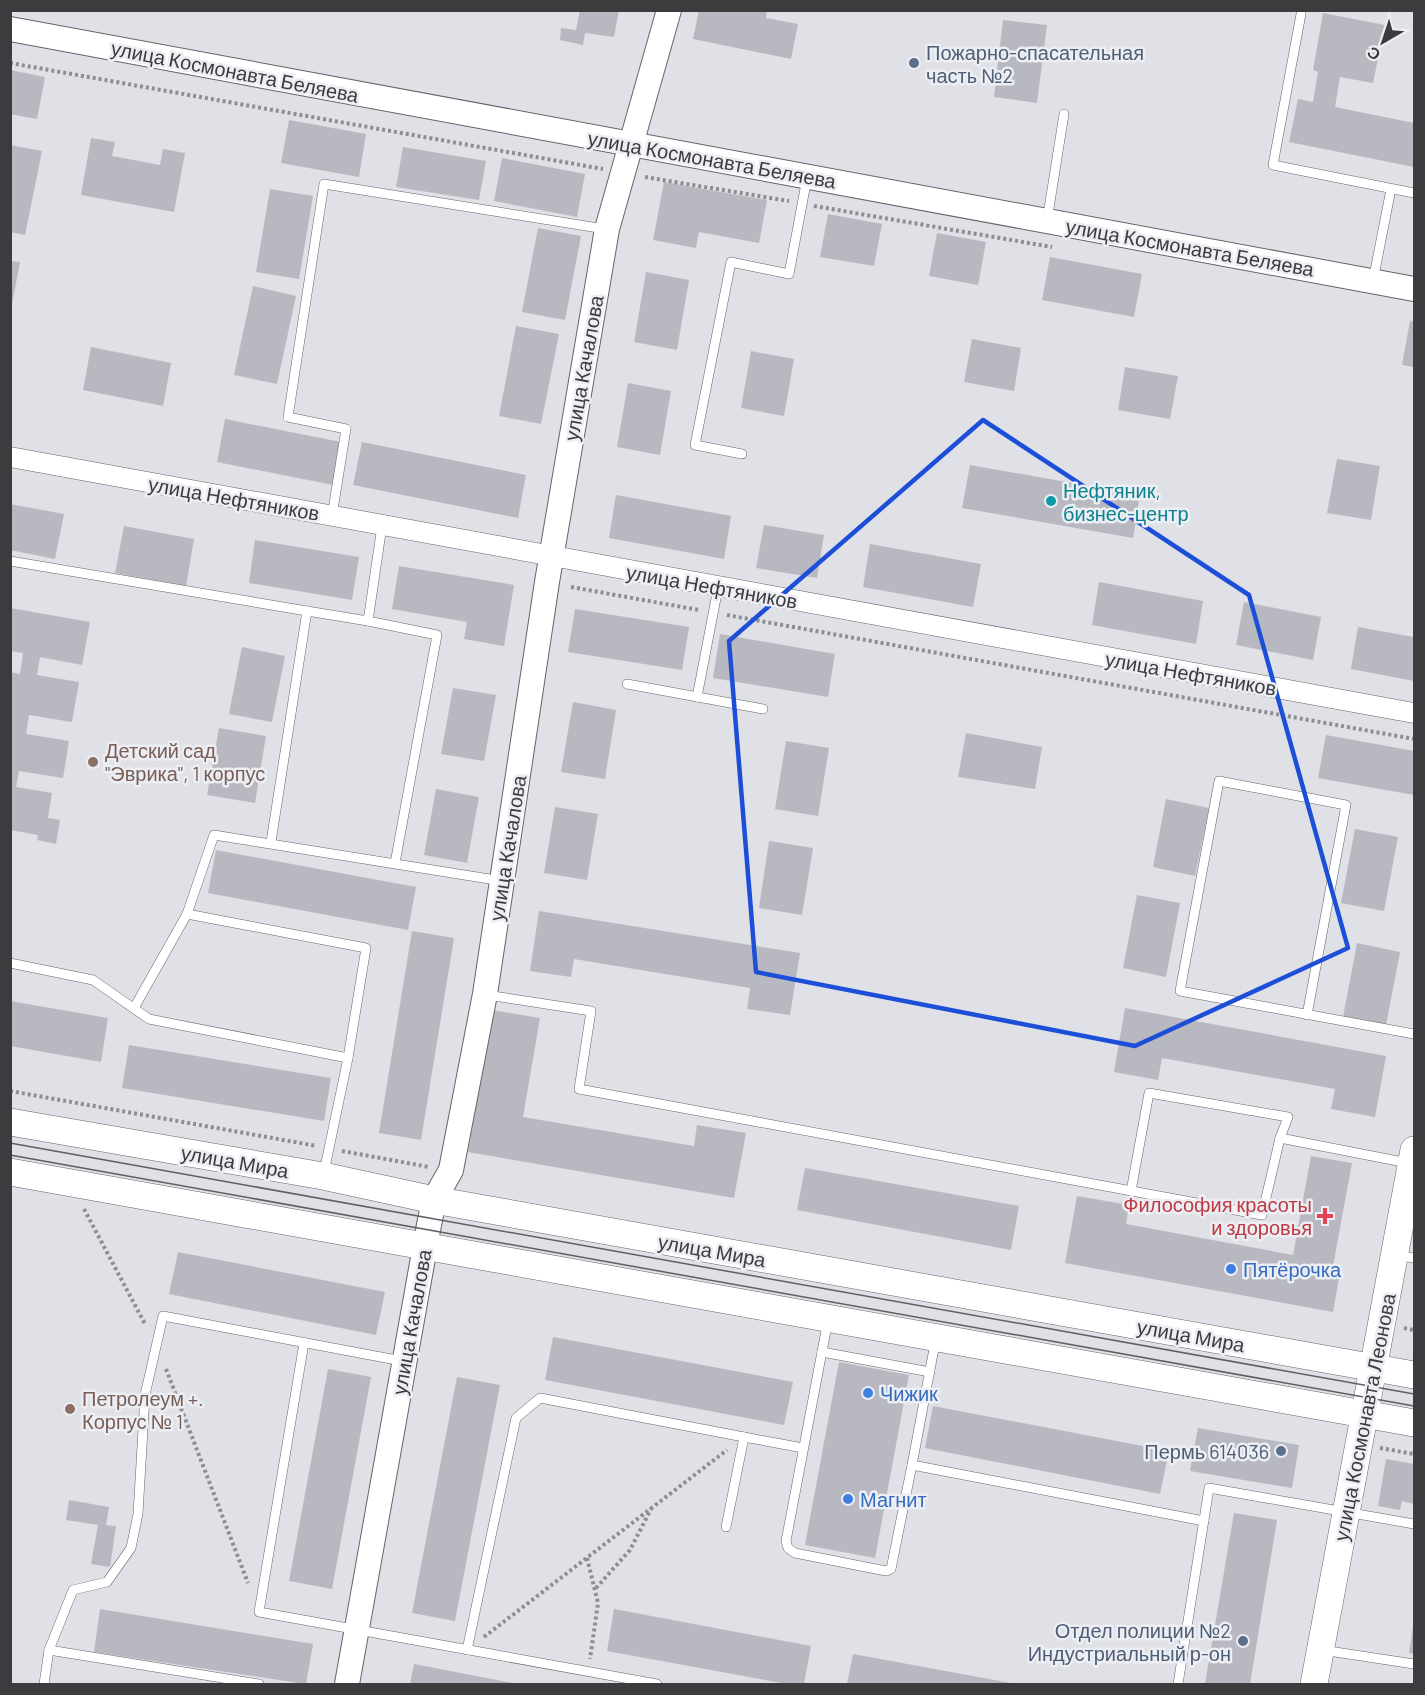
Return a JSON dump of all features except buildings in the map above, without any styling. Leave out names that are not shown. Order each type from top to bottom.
[{"type":"main road","name":"улица Мира","points":[[10,1122],[323,1176],[434,1200],[1414,1375]]},
{"type":"main road","name":"улица Космонавта Леонова","points":[[1314,1684],[1374,1368],[1405,1256],[1413,1157]]},
{"type":"main road","points":[[10,1173],[1414,1423]]},
{"type":"street","name":"улица Качалова","points":[[347,1684],[434,1200],[451,1170],[485,994],[551,557],[607,229],[669,10]]},
{"type":"street","name":"улица Космонавта Беляева","points":[[10,29],[1414,288]]},
{"type":"street","name":"улица Нефтяников","points":[[10,457],[718,588],[1414,713]]},
{"type":"lane","points":[[1301,14],[1273,165],[1414,193]]},
{"type":"lane","points":[[1047,221],[1065,114]]},
{"type":"lane","points":[[742,454],[695,445],[731,262],[789,274],[808,177]]},
{"type":"lane","points":[[332,516],[346,429],[288,417],[324,184],[607,229]]},
{"type":"lane","points":[[1373,281],[1391,189]]},
{"type":"lane","points":[[368,621],[382,526]]},
{"type":"lane","points":[[10,561],[368,621],[437,635],[395,863]]},
{"type":"lane","points":[[697,697],[718,588]]},
{"type":"lane","points":[[272,842],[307,611]]},
{"type":"lane","points":[[627,684],[763,709]]},
{"type":"lane","points":[[1307,1015],[1346,805],[1219,781],[1180,991],[1307,1015],[1414,1034]]},
{"type":"lane","points":[[134,1008],[187,914],[214,835],[272,842],[502,881]]},
{"type":"lane","points":[[187,914],[366,948],[348,1058],[323,1176]]},
{"type":"lane","points":[[10,963],[93,980],[149,1019],[348,1058]]},
{"type":"lane","points":[[485,994],[591,1011],[579,1089],[1131,1191],[1262,1215],[1280,1138],[1288,1118],[1149,1093],[1131,1191]]},
{"type":"lane","points":[[1280,1138],[1413,1157]]},
{"type":"lane","points":[[44,1684],[49,1650],[73,1590],[107,1582],[132,1548],[138,1514],[145,1395],[158,1347],[163,1316],[404,1362]]},
{"type":"lane","points":[[829,1318],[786,1541],[788,1548],[795,1553],[886,1571],[891,1569],[893,1564],[936,1338]]},
{"type":"lane","points":[[304,1342],[259,1612],[657,1684]]},
{"type":"lane","points":[[822,1352],[930,1372]]},
{"type":"lane","points":[[466,1650],[516,1418],[540,1398],[803,1448]]},
{"type":"lane","points":[[726,1527],[744,1437]]},
{"type":"lane","points":[[912,1465],[1204,1521]]},
{"type":"lane","points":[[1178,1684],[1209,1488],[1414,1524]]},
{"type":"lane","points":[[49,1650],[259,1684]]},
{"type":"lane","points":[[1320,1650],[1414,1664]]},
{"type":"path","points":[[10,63],[606,169]]},
{"type":"path","points":[[645,177],[1061,248]]},
{"type":"path","points":[[571,586],[1414,739]]},
{"type":"path","points":[[10,1090],[451,1170]]},
{"type":"path","points":[[82,1206],[158,1347],[259,1612]]},
{"type":"path","points":[[1404,1328],[1414,1330]]},
{"type":"path","points":[[466,1650],[744,1437]]},
{"type":"path","points":[[1379,1448],[1414,1454]]},
{"type":"path","points":[[595,1589],[630,1550],[652,1507]]},
{"type":"path","points":[[587,1557],[598,1603],[588,1672]]},
{"type":"highlighted area","points":[[983,420],[1249,595],[1348,948],[1135,1046],[756,972],[729,641]]},
{"type":"tram line","points":[[10,1143],[1414,1394]]},
{"type":"tram line","points":[[10,1155],[1414,1406]]},
{"type":"place","name":"Пожарно-спасательная часть №2","points":[[914,63]]},
{"type":"place","name":"Нефтяник, бизнес-центр","points":[[1051,501]]},
{"type":"place","name":"Детский сад \"Эврика\", 1 корпус","points":[[93,762]]},
{"type":"place","name":"Философия красоты и здоровья","points":[[1325,1216]]},
{"type":"place","name":"Пятёрочка","points":[[1231,1269]]},
{"type":"place","name":"Чижик","points":[[868,1393]]},
{"type":"place","name":"Петролеум +. Корпус № 1","points":[[70,1409]]},
{"type":"place","name":"Пермь 614036","points":[[1281,1451]]},
{"type":"place","name":"Магнит","points":[[848,1499]]},
{"type":"place","name":"Отдел полиции №2 Индустриальный р-он","points":[[1243,1641]]}]
